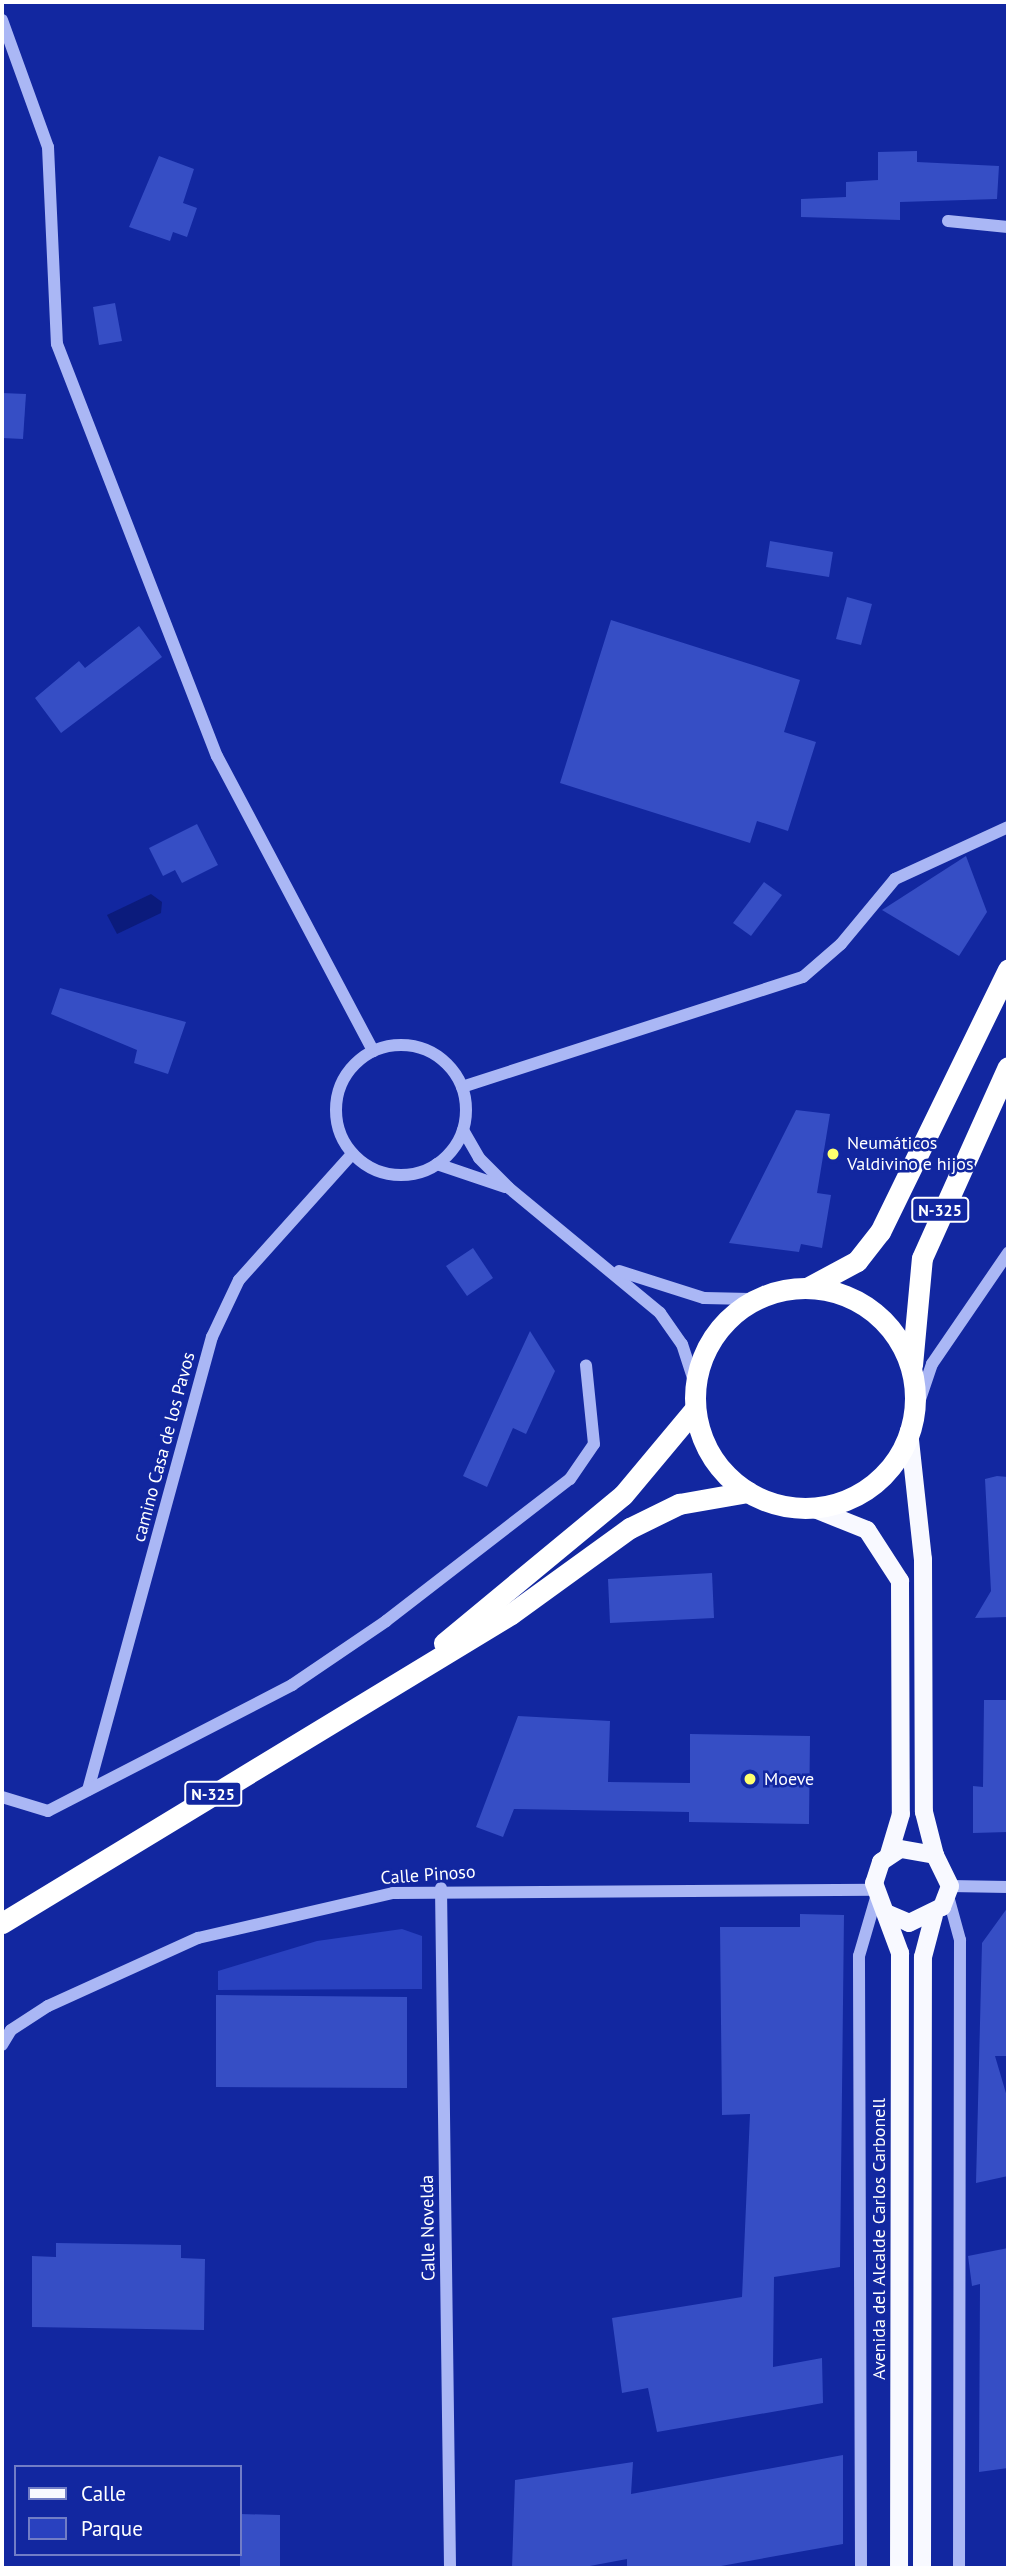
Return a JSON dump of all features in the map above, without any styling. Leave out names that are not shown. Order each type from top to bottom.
[{"type":"highway","name":"N-325","points":[[750,1299],[807,1288],[857,1261],[880,1232],[1008,970]]},
{"type":"highway","name":"N-325","points":[[913,1421],[912,1365],[922,1258],[1008,1067]]},
{"type":"highway","name":"N-325","points":[[807,1288],[862,1305],[882,1321],[912,1365]]},
{"type":"highway","points":[[750,1299],[706,1349],[695,1384],[695,1409],[704,1442],[722,1470],[748,1492],[779,1504],[812,1508],[873,1484],[895,1460],[913,1421]]},
{"type":"highway","name":"N-325","points":[[423,1664],[623,1495],[695,1409]]},
{"type":"highway","name":"N-325","points":[[2,1923],[423,1664],[511,1614],[630,1528],[679,1504],[748,1492]]},
{"type":"main road","points":[[913,1421],[923,1559],[924,1812],[935,1855],[949,1891],[934,1915],[923,1957],[922,2568]]},
{"type":"main road","points":[[812,1508],[867,1530],[900,1581],[901,1814],[889,1854],[875,1873],[879,1900],[909,1923],[934,1915]]},
{"type":"main road","points":[[889,1854],[912,1847],[935,1855]]},
{"type":"main road","name":"Avenida del Alcalde Carlos Carbonell","points":[[879,1900],[900,1953],[899,2568]]},
{"type":"street","points":[[2,20],[48,147],[57,344],[217,756],[373,1051]]},
{"type":"street","points":[[948,221],[1008,227]]},
{"type":"street","points":[[462,1087],[803,977],[895,879],[1008,827]]},
{"type":"street","points":[[509,1188],[437,1164],[393,1175],[352,1154],[335,1110],[353,1065],[373,1051],[394,1045],[425,1050],[452,1069],[462,1087],[463,1130],[479,1158],[509,1188],[609,1267],[660,1313],[682,1344],[695,1384]]},
{"type":"street","points":[[437,1164],[463,1130]]},
{"type":"street","name":"camino Casa de los Pavos","points":[[88,1790],[212,1337],[239,1280],[352,1154]]},
{"type":"street","points":[[913,1421],[932,1363],[1008,1253]]},
{"type":"street","points":[[609,1267],[704,1298],[750,1299]]},
{"type":"street","points":[[2,1797],[48,1811],[292,1685],[570,1479],[594,1444],[586,1365]]},
{"type":"street","points":[[959,2568],[960,1940],[949,1891],[1008,1887]]},
{"type":"street","name":"Calle Pinoso","points":[[2,2045],[11,2030],[48,2006],[198,1938],[271,1917],[441,1888],[879,1900]]},
{"type":"street","name":"Calle Novelda","points":[[441,1888],[450,2568]]},
{"type":"street","points":[[861,2568],[859,1956],[879,1900]]},
{"type":"green space","points":[[402,1929],[422,1936],[422,1989],[218,1990],[218,1971],[317,1941]]},
{"type":"shaded area","points":[[151,894],[162,902],[161,913],[117,934],[107,915]]},
{"type":"building","points":[[917,151],[917,162],[999,166],[997,199],[900,202],[900,220],[801,217],[801,199],[846,197],[846,182],[878,180],[878,152]]},
{"type":"building","points":[[159,156],[194,169],[183,203],[197,208],[187,237],[173,232],[170,241],[129,227]]},
{"type":"building","points":[[115,303],[122,341],[99,345],[93,307]]},
{"type":"building","points":[[2,393],[26,394],[23,439],[2,438]]},
{"type":"building","points":[[770,541],[833,552],[829,577],[766,567]]},
{"type":"building","points":[[847,597],[872,604],[861,645],[836,639]]},
{"type":"building","points":[[611,620],[800,680],[784,732],[816,742],[788,831],[757,821],[750,843],[560,783]]},
{"type":"building","points":[[139,626],[162,657],[61,733],[35,698],[79,661],[85,668]]},
{"type":"building","points":[[197,824],[218,865],[182,883],[175,870],[163,876],[149,848]]},
{"type":"building","points":[[966,856],[987,912],[959,956],[882,910]]},
{"type":"building","points":[[764,882],[782,895],[751,936],[733,923]]},
{"type":"building","points":[[60,988],[186,1022],[168,1074],[134,1063],[137,1050],[51,1014]]},
{"type":"building","points":[[796,1110],[830,1114],[817,1193],[831,1195],[822,1248],[801,1244],[799,1252],[729,1243]]},
{"type":"building","points":[[473,1248],[493,1278],[467,1296],[446,1266]]},
{"type":"building","points":[[530,1331],[555,1371],[526,1434],[513,1428],[487,1487],[463,1476]]},
{"type":"building","points":[[1008,1477],[1008,1617],[975,1618],[991,1591],[985,1479]]},
{"type":"building","points":[[712,1573],[714,1618],[610,1623],[608,1579]]},
{"type":"building","points":[[984,1700],[1008,1700],[1008,1832],[973,1833],[973,1786],[983,1787]]},
{"type":"building","points":[[518,1716],[610,1721],[608,1782],[690,1783],[690,1734],[810,1736],[809,1824],[689,1822],[689,1812],[514,1809],[503,1837],[476,1827]]},
{"type":"building","points":[[1008,1907],[1008,2056],[995,2056],[1008,2100],[1008,2176],[976,2183],[982,1943]]},
{"type":"building","points":[[800,1914],[844,1915],[840,2267],[774,2277],[773,2367],[822,2358],[823,2403],[657,2432],[648,2388],[622,2393],[612,2318],[742,2297],[750,2114],[722,2115],[720,1927],[800,1927]]},
{"type":"building","points":[[216,1995],[407,1997],[407,2088],[216,2087]]},
{"type":"building","points":[[56,2243],[181,2245],[181,2258],[205,2259],[204,2330],[32,2327],[32,2256],[56,2257]]},
{"type":"building","points":[[1008,2248],[1008,2468],[979,2472],[980,2284],[972,2286],[968,2256]]},
{"type":"building","points":[[843,2455],[843,2544],[710,2568],[627,2568],[627,2559],[579,2568],[512,2568],[515,2480],[633,2462],[631,2494]]},
{"type":"building","points":[[242,2514],[280,2515],[280,2568],[240,2568]]},
{"type":"place","name":"Neumáticos Valdivino e hijos","points":[[833,1154]]},
{"type":"place","name":"Moeve","points":[[750,1779]]}]
